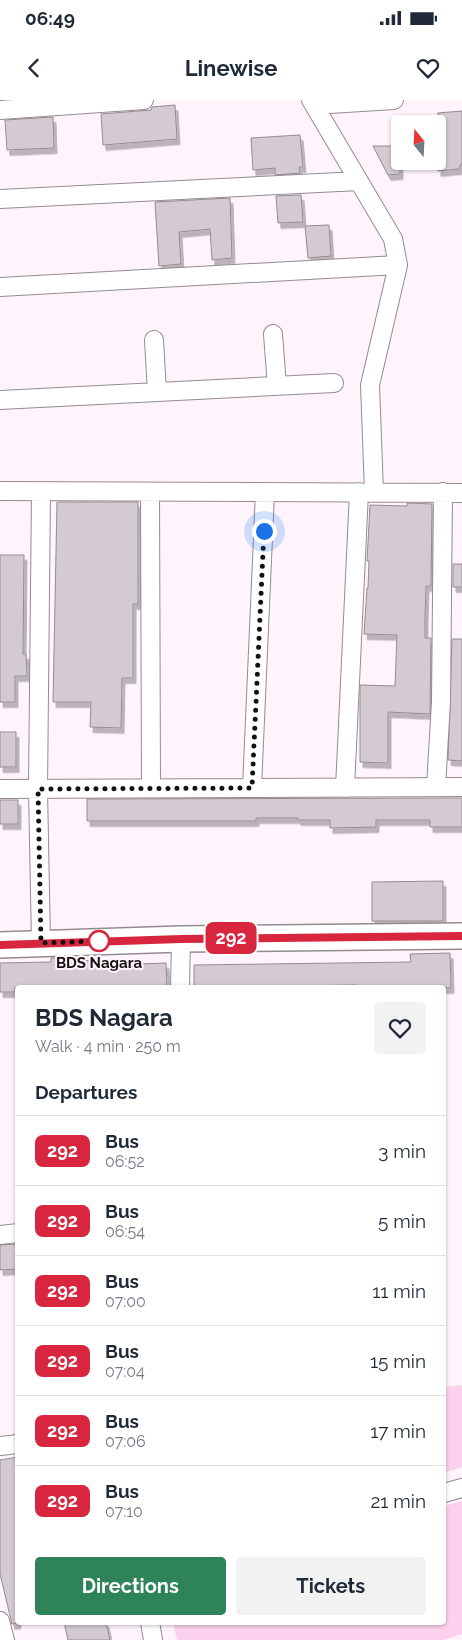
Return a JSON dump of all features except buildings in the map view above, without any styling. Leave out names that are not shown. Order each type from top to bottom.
[{"type":"main road","points":[[0,946],[181,939],[462,936]]},
{"type":"street","points":[[0,110],[144,100]]},
{"type":"street","points":[[345,788],[366,492],[370,385],[398,265],[393,239],[313,102],[394,100]]},
{"type":"street","points":[[0,199],[359,181]]},
{"type":"street","points":[[0,287],[398,265]]},
{"type":"street","points":[[273,334],[277,386]]},
{"type":"street","points":[[154,340],[157,392]]},
{"type":"street","points":[[0,400],[334,383]]},
{"type":"street","points":[[0,491],[462,493]]},
{"type":"street","points":[[41,491],[38,789],[41,943]]},
{"type":"street","points":[[150,492],[151,788]]},
{"type":"street","points":[[252,788],[265,492]]},
{"type":"street","points":[[436,787],[441,702],[444,492]]},
{"type":"street","points":[[0,789],[462,787]]},
{"type":"street","points":[[180,985],[181,939]]},
{"type":"street","points":[[0,1234],[15,1233]]},
{"type":"street","points":[[0,1446],[15,1444]]},
{"type":"street","points":[[446,1492],[462,1488]]},
{"type":"street","points":[[0,1621],[5,1640]]},
{"type":"street","points":[[150,1625],[153,1640]]},
{"type":"shaded area","points":[[462,1385],[462,1467],[446,1472],[446,1387]]},
{"type":"shaded area","points":[[462,1501],[462,1634],[443,1640],[177,1640],[173,1625],[446,1625],[446,1505]]},
{"type":"bus line","name":"292","points":[[0,945],[181,939],[462,936]]},
{"type":"place","name":"BDS Nagara","points":[[99,941]]},
{"type":"route","points":[[99,941],[41,943],[38,789],[252,788],[264,531]]}]
